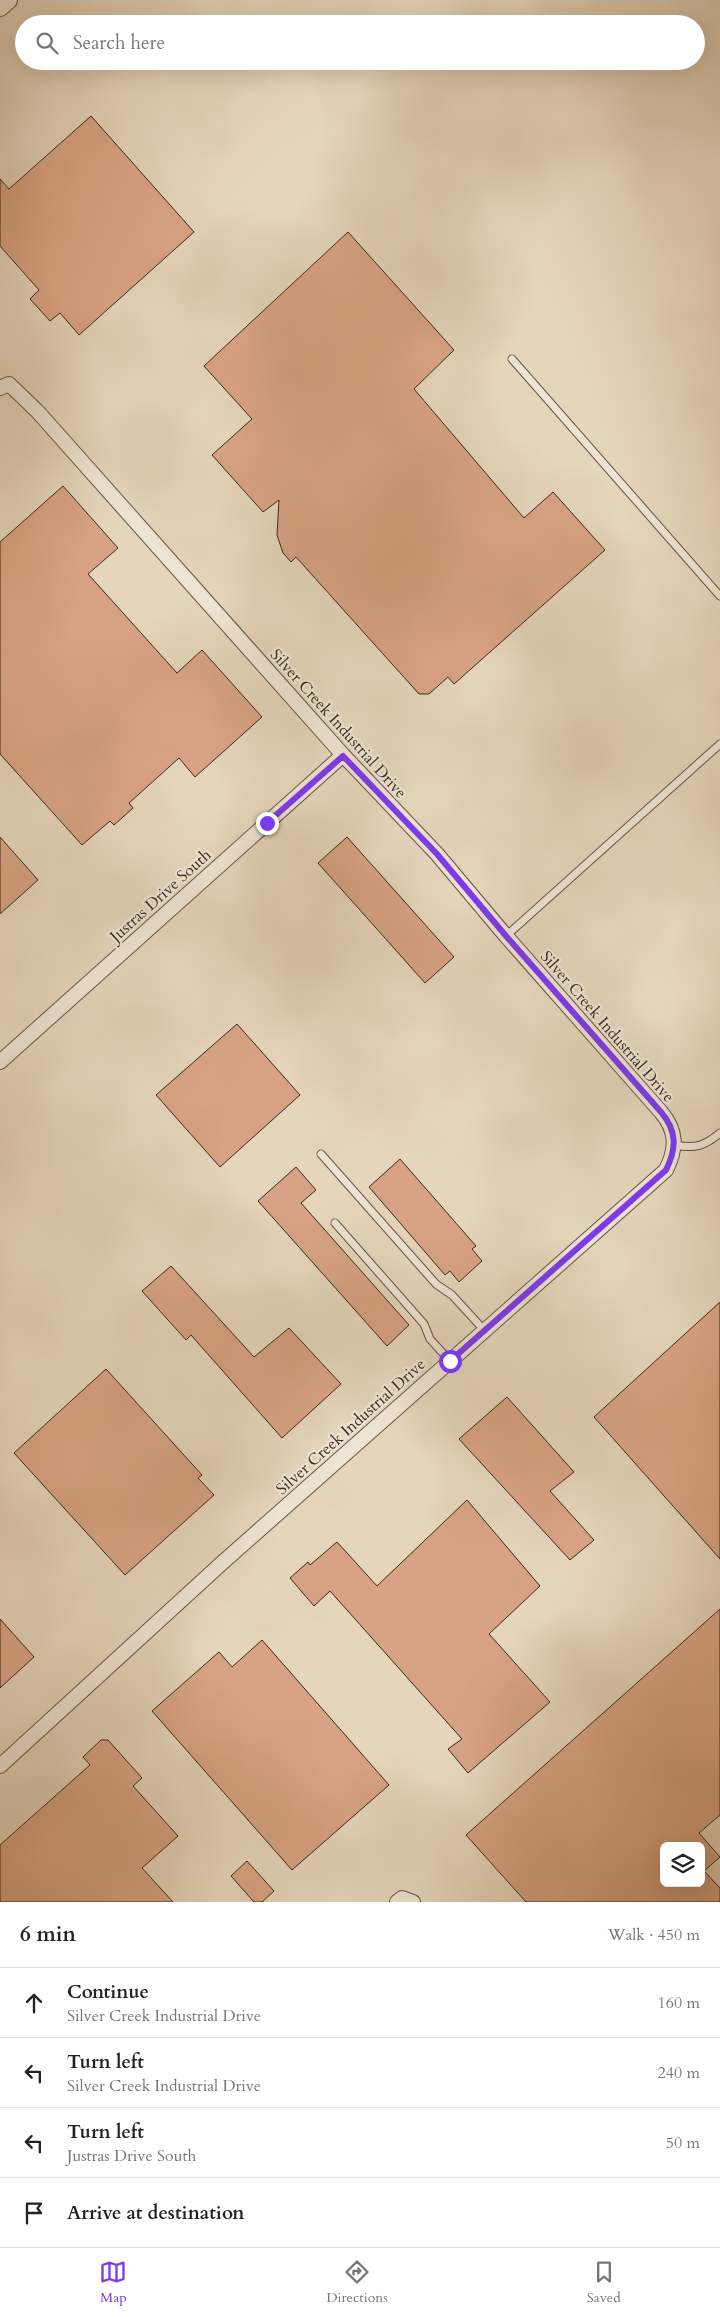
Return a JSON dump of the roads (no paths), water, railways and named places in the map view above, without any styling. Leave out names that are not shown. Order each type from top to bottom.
[{"type":"street","points":[[0,7],[8,0]]},
{"type":"street","name":"Silver Creek Industrial Drive","points":[[0,1766],[222,1563],[666,1170],[675,1145],[670,1123],[506,936],[437,854],[343,756],[38,412],[5,386]]},
{"type":"street","name":"Justras Drive South","points":[[0,1062],[343,756]]},
{"type":"street","points":[[397,1902],[402,1898],[412,1902]]},
{"type":"lane","points":[[512,359],[720,596]]},
{"type":"lane","points":[[506,936],[720,744]]},
{"type":"lane","points":[[675,1145],[697,1148],[706,1144],[720,1133]]},
{"type":"lane","points":[[321,1154],[436,1284],[452,1295],[484,1330]]},
{"type":"lane","points":[[335,1223],[424,1324],[430,1339],[450,1361]]}]
